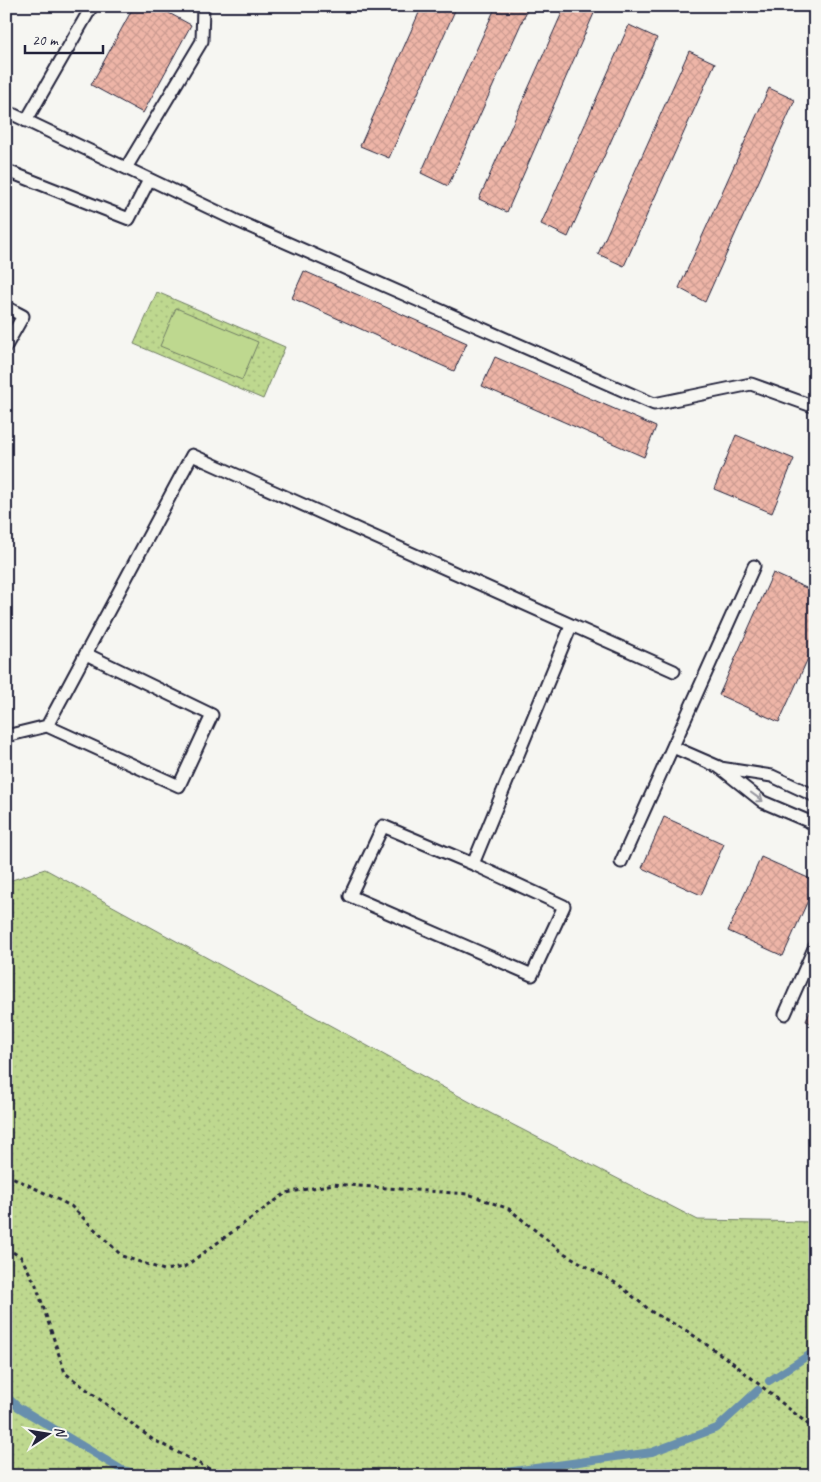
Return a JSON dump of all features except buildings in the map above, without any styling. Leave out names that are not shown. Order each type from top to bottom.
[{"type":"lane","points":[[26,120],[92,6]]},
{"type":"lane","points":[[126,168],[202,41],[203,6]]},
{"type":"lane","points":[[6,112],[235,220],[654,404],[751,384],[815,407]]},
{"type":"lane","points":[[10,172],[129,219],[149,180]]},
{"type":"lane","points":[[6,307],[23,316],[6,346]]},
{"type":"lane","points":[[47,726],[192,455],[674,671]]},
{"type":"lane","points":[[621,862],[754,566]]},
{"type":"lane","points":[[473,864],[571,626]]},
{"type":"lane","points":[[6,736],[47,726],[179,786],[212,714],[86,654]]},
{"type":"lane","points":[[673,747],[718,768],[763,802],[815,824]]},
{"type":"lane","points":[[718,768],[772,776],[815,796]]},
{"type":"lane","points":[[383,826],[473,864],[564,906],[532,975],[350,896],[383,826]]},
{"type":"lane","points":[[784,1014],[815,946]]},
{"type":"path","points":[[6,1174],[71,1206],[122,1256],[164,1270],[184,1267],[286,1193],[333,1184],[468,1194],[509,1209],[562,1252],[619,1285],[652,1312],[687,1331],[733,1362],[815,1430]]},
{"type":"path","points":[[6,1248],[20,1257],[36,1285],[65,1373],[152,1439],[223,1476]]},
{"type":"green space","points":[[157,292],[285,347],[263,399],[134,344]]},
{"type":"green space","points":[[176,308],[258,342],[242,380],[160,346]]},
{"type":"green space","points":[[45,869],[490,1113],[698,1220],[815,1222],[815,1476],[6,1476],[6,882]]},
{"type":"waterway","points":[[769,1381],[815,1351]]},
{"type":"waterway","points":[[476,1476],[652,1452],[717,1428],[758,1390]]},
{"type":"waterway","points":[[6,1396],[18,1407],[122,1470],[147,1476]]}]
